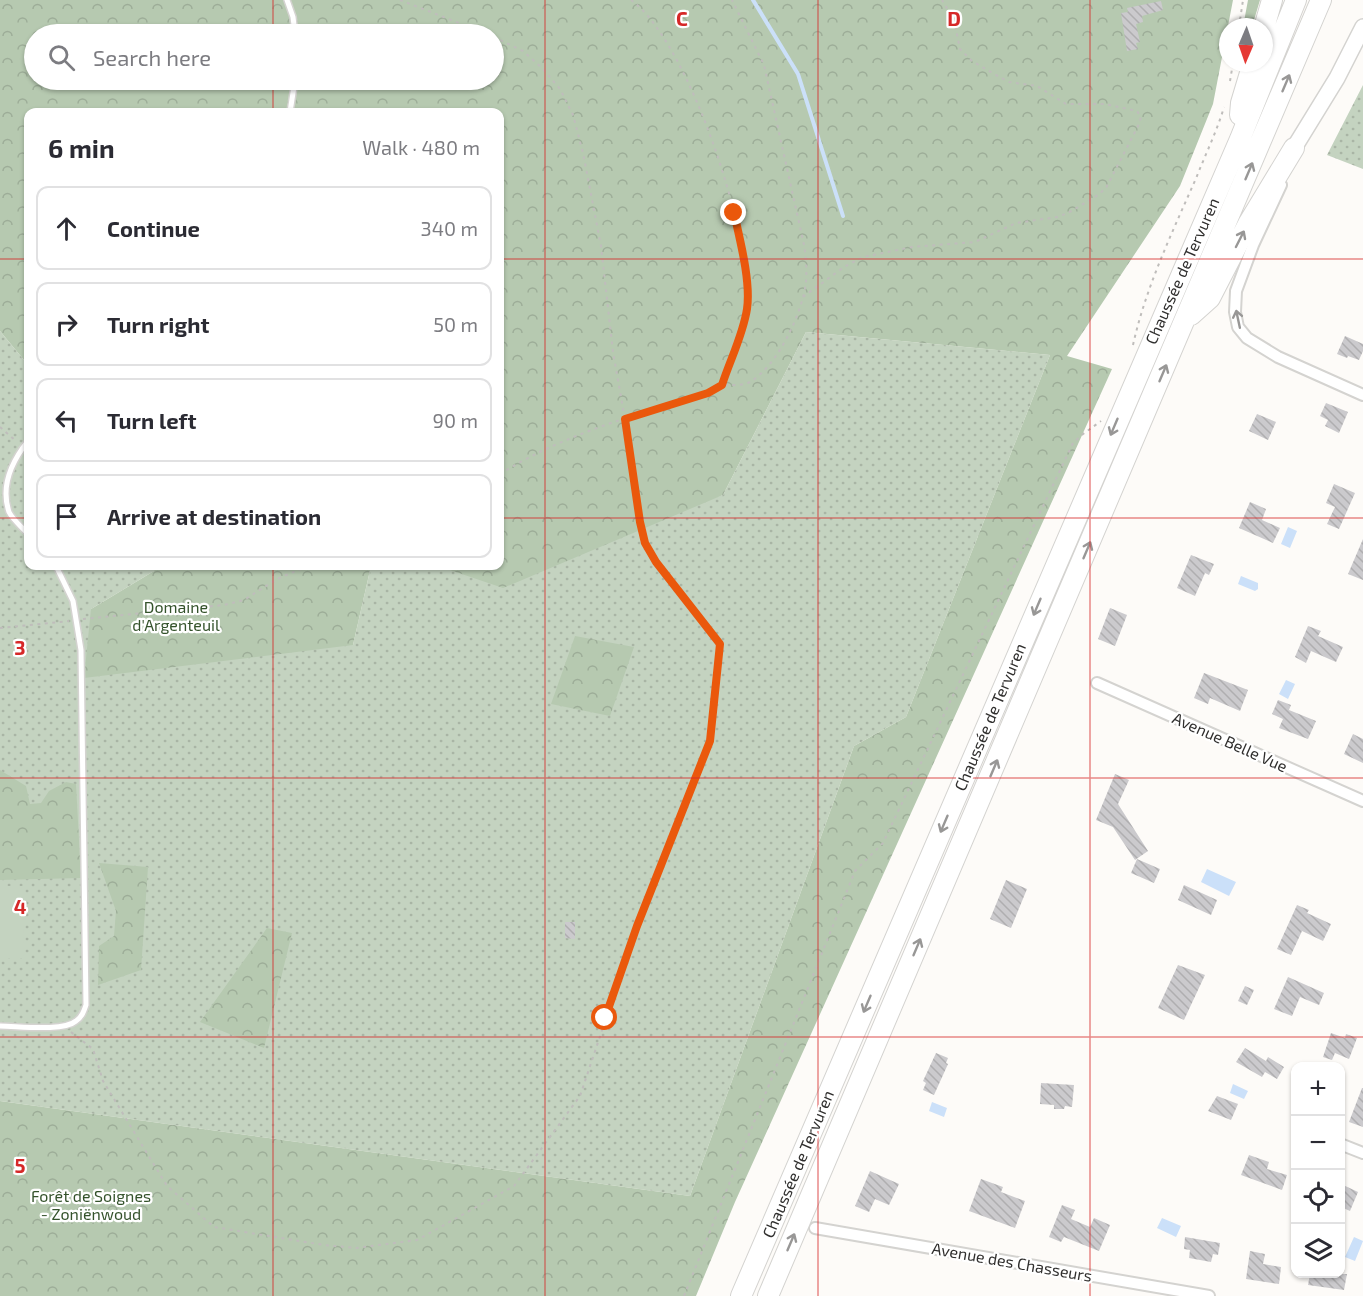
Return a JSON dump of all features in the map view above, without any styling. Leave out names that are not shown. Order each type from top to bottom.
[{"type":"highway","points":[[1267,18],[1272,0]]},
{"type":"highway","name":"Chaussée de Tervuren","points":[[741,1296],[1240,139],[1296,0]]},
{"type":"highway","name":"Chaussée de Tervuren","points":[[768,1296],[1321,0]]},
{"type":"highway","points":[[1240,139],[1241,103],[1250,72]]},
{"type":"highway","points":[[1185,321],[1210,298],[1248,224],[1294,148]]},
{"type":"street","points":[[1363,27],[1337,78],[1294,148],[1236,291],[1235,312],[1238,327],[1247,338],[1278,357],[1363,395]]},
{"type":"street","name":"Avenue Belle Vue","points":[[1097,683],[1363,801]]},
{"type":"street","points":[[1345,1146],[1363,1153]]},
{"type":"street","name":"Avenue des Chasseurs","points":[[815,1228],[1209,1296]]},
{"type":"lane","points":[[287,0],[294,24]]},
{"type":"lane","points":[[291,108],[293,90]]},
{"type":"lane","points":[[24,447],[14,458],[4,486],[10,514],[24,530]]},
{"type":"lane","points":[[0,1026],[64,1026],[75,1022],[82,1015],[86,1005],[81,650],[73,601],[58,570]]},
{"type":"path","points":[[400,0],[461,24]]},
{"type":"path","points":[[631,0],[649,17],[682,71],[713,141],[734,213],[742,249],[748,294],[747,310],[722,385]]},
{"type":"path","points":[[504,472],[553,446],[625,419],[708,393],[722,385],[732,386],[749,382],[780,350],[799,314],[807,266],[804,245],[764,65],[732,0]]},
{"type":"path","points":[[803,297],[853,261],[863,257],[912,247],[975,242],[1016,223],[1057,217],[1068,213],[1106,188],[1138,126],[1141,117],[1137,111],[1105,104],[1066,104],[1037,86],[1009,82],[972,61],[960,49],[954,20],[942,0]]},
{"type":"path","points":[[1240,18],[1243,0]]},
{"type":"path","points":[[64,1026],[93,1049],[103,1081],[167,1186],[214,1227],[324,1245],[356,1248],[417,1240],[514,1186],[580,1096],[637,926],[710,741],[720,644],[656,562],[645,543],[613,352],[601,246],[583,153],[573,115],[560,89],[542,68],[523,51],[504,42]]},
{"type":"path","points":[[1229,85],[1231,72]]},
{"type":"path","points":[[1132,350],[1150,286],[1209,147],[1225,103]]},
{"type":"path","points":[[684,1296],[855,871],[883,843],[1073,443],[1107,416]]},
{"type":"path","points":[[0,427],[24,447]]},
{"type":"path","points":[[0,628],[224,605],[244,600],[277,579],[298,570]]},
{"type":"green space","name":"Forêt de Soignes - Zoniënwoud","points":[[0,0],[1233,0],[1230,18],[1219,18],[1219,72],[1213,104],[1180,186],[1067,356],[1112,369],[735,1202],[696,1296],[0,1296],[0,1101],[690,1196],[854,746],[906,717],[1050,355],[806,332],[723,495],[503,588],[450,570],[504,570],[504,108],[24,108],[24,360],[0,331]]},
{"type":"green space","points":[[1248,0],[1260,0],[1255,18],[1245,18]]},
{"type":"green space","points":[[1363,85],[1363,169],[1327,155]]},
{"type":"green space","points":[[0,331],[24,360],[24,570],[154,570],[91,609],[353,645],[370,570],[504,570],[504,565],[723,495],[806,332],[1050,355],[906,717],[854,746],[690,1196],[0,1101]]},
{"type":"green space","name":"Domaine d'Argenteuil","points":[[370,570],[353,645],[84,678],[91,609],[154,571]]},
{"type":"green space","points":[[575,636],[634,647],[610,716],[551,704]]},
{"type":"green space","points":[[0,770],[26,786],[30,804],[41,803],[49,791],[66,782],[76,784],[81,878],[0,880]]},
{"type":"green space","points":[[99,863],[148,867],[141,970],[98,985],[99,946],[114,936],[116,911]]},
{"type":"green space","points":[[0,886],[24,886],[23,958],[0,958]]},
{"type":"green space","points":[[267,928],[292,933],[264,1048],[200,1022]]},
{"type":"water","points":[[1288,527],[1297,531],[1290,548],[1281,544]]},
{"type":"water","points":[[1241,576],[1258,583],[1258,589],[1255,591],[1238,584]]},
{"type":"water","points":[[1286,680],[1295,684],[1288,699],[1279,694]]},
{"type":"water","points":[[1207,869],[1236,882],[1229,896],[1201,882]]},
{"type":"water","points":[[1233,1084],[1248,1091],[1244,1099],[1230,1093]]},
{"type":"water","points":[[932,1102],[947,1108],[944,1117],[929,1111]]},
{"type":"water","points":[[1162,1218],[1181,1226],[1176,1237],[1157,1228]]},
{"type":"water","points":[[1354,1237],[1363,1241],[1355,1261],[1345,1257]]},
{"type":"building","points":[[1161,1],[1163,10],[1142,16],[1143,22],[1136,24],[1140,42],[1136,43],[1138,49],[1127,51],[1121,13],[1128,12],[1127,8]]},
{"type":"building","points":[[1345,336],[1363,344],[1359,360],[1337,354]]},
{"type":"building","points":[[1326,403],[1348,412],[1339,433],[1325,426],[1328,420],[1320,416]]},
{"type":"building","points":[[1257,414],[1276,422],[1268,440],[1249,431]]},
{"type":"building","points":[[1334,484],[1355,493],[1339,529],[1327,524],[1335,507],[1326,503]]},
{"type":"building","points":[[1250,502],[1266,509],[1262,520],[1280,528],[1273,543],[1239,528]]},
{"type":"building","points":[[1363,539],[1363,580],[1348,574]]},
{"type":"building","points":[[1191,555],[1214,564],[1209,575],[1205,573],[1195,596],[1177,588]]},
{"type":"building","points":[[1110,608],[1127,615],[1115,646],[1098,639]]},
{"type":"building","points":[[1308,626],[1321,631],[1318,636],[1343,647],[1336,662],[1311,651],[1306,663],[1295,657]]},
{"type":"building","points":[[1204,673],[1248,690],[1240,711],[1210,698],[1208,704],[1194,698]]},
{"type":"building","points":[[1278,700],[1291,705],[1289,710],[1316,721],[1308,739],[1279,728],[1283,719],[1272,714]]},
{"type":"building","points":[[1353,734],[1363,739],[1363,763],[1344,754]]},
{"type":"building","points":[[1115,774],[1129,780],[1118,804],[1148,851],[1135,860],[1113,827],[1096,820]]},
{"type":"building","points":[[1137,859],[1160,869],[1154,883],[1131,873]]},
{"type":"building","points":[[1006,880],[1027,889],[1011,928],[990,919]]},
{"type":"building","points":[[1184,885],[1217,900],[1211,915],[1178,900]]},
{"type":"building","points":[[1297,905],[1309,910],[1307,913],[1331,924],[1323,941],[1302,931],[1291,955],[1277,949]]},
{"type":"building","points":[[565,922],[575,922],[575,939],[565,938]]},
{"type":"building","points":[[1178,965],[1205,975],[1184,1020],[1158,1008]]},
{"type":"building","points":[[1288,977],[1324,993],[1319,1005],[1300,997],[1292,1016],[1274,1009]]},
{"type":"building","points":[[1245,986],[1254,990],[1247,1005],[1238,1001]]},
{"type":"building","points":[[1331,1033],[1345,1038],[1346,1034],[1357,1038],[1349,1059],[1335,1053],[1332,1060],[1323,1057]]},
{"type":"building","points":[[1245,1048],[1266,1061],[1268,1057],[1284,1067],[1277,1079],[1265,1072],[1262,1077],[1236,1062]]},
{"type":"building","points":[[936,1053],[948,1058],[946,1063],[948,1064],[934,1095],[923,1090],[926,1083],[923,1081]]},
{"type":"building","points":[[1041,1083],[1074,1085],[1072,1107],[1054,1109],[1054,1105],[1040,1104]]},
{"type":"building","points":[[1363,1088],[1363,1127],[1349,1122]]},
{"type":"building","points":[[1217,1096],[1238,1104],[1231,1120],[1208,1111]]},
{"type":"building","points":[[1249,1155],[1269,1162],[1267,1169],[1287,1175],[1282,1190],[1241,1175]]},
{"type":"building","points":[[870,1171],[899,1184],[889,1205],[875,1199],[869,1212],[855,1206]]},
{"type":"building","points":[[981,1179],[1003,1187],[1001,1192],[1025,1201],[1015,1228],[969,1211]]},
{"type":"building","points":[[1345,1186],[1358,1192],[1350,1211],[1345,1209]]},
{"type":"building","points":[[1062,1205],[1075,1210],[1071,1219],[1090,1227],[1094,1218],[1110,1225],[1099,1251],[1064,1237],[1061,1242],[1049,1237]]},
{"type":"building","points":[[1185,1237],[1220,1243],[1218,1255],[1213,1254],[1211,1262],[1189,1258],[1190,1250],[1184,1249]]},
{"type":"building","points":[[1250,1251],[1265,1254],[1263,1264],[1281,1267],[1279,1284],[1246,1279]]},
{"type":"building","points":[[1347,1274],[1344,1290],[1308,1285],[1309,1278],[1345,1278]]},
{"type":"waterway","points":[[753,0],[798,74],[843,216]]},
{"type":"route","points":[[605,1018],[637,926],[710,741],[720,644],[656,562],[645,543],[625,419],[708,393],[722,385],[747,310],[748,294],[742,249],[734,213]]}]
